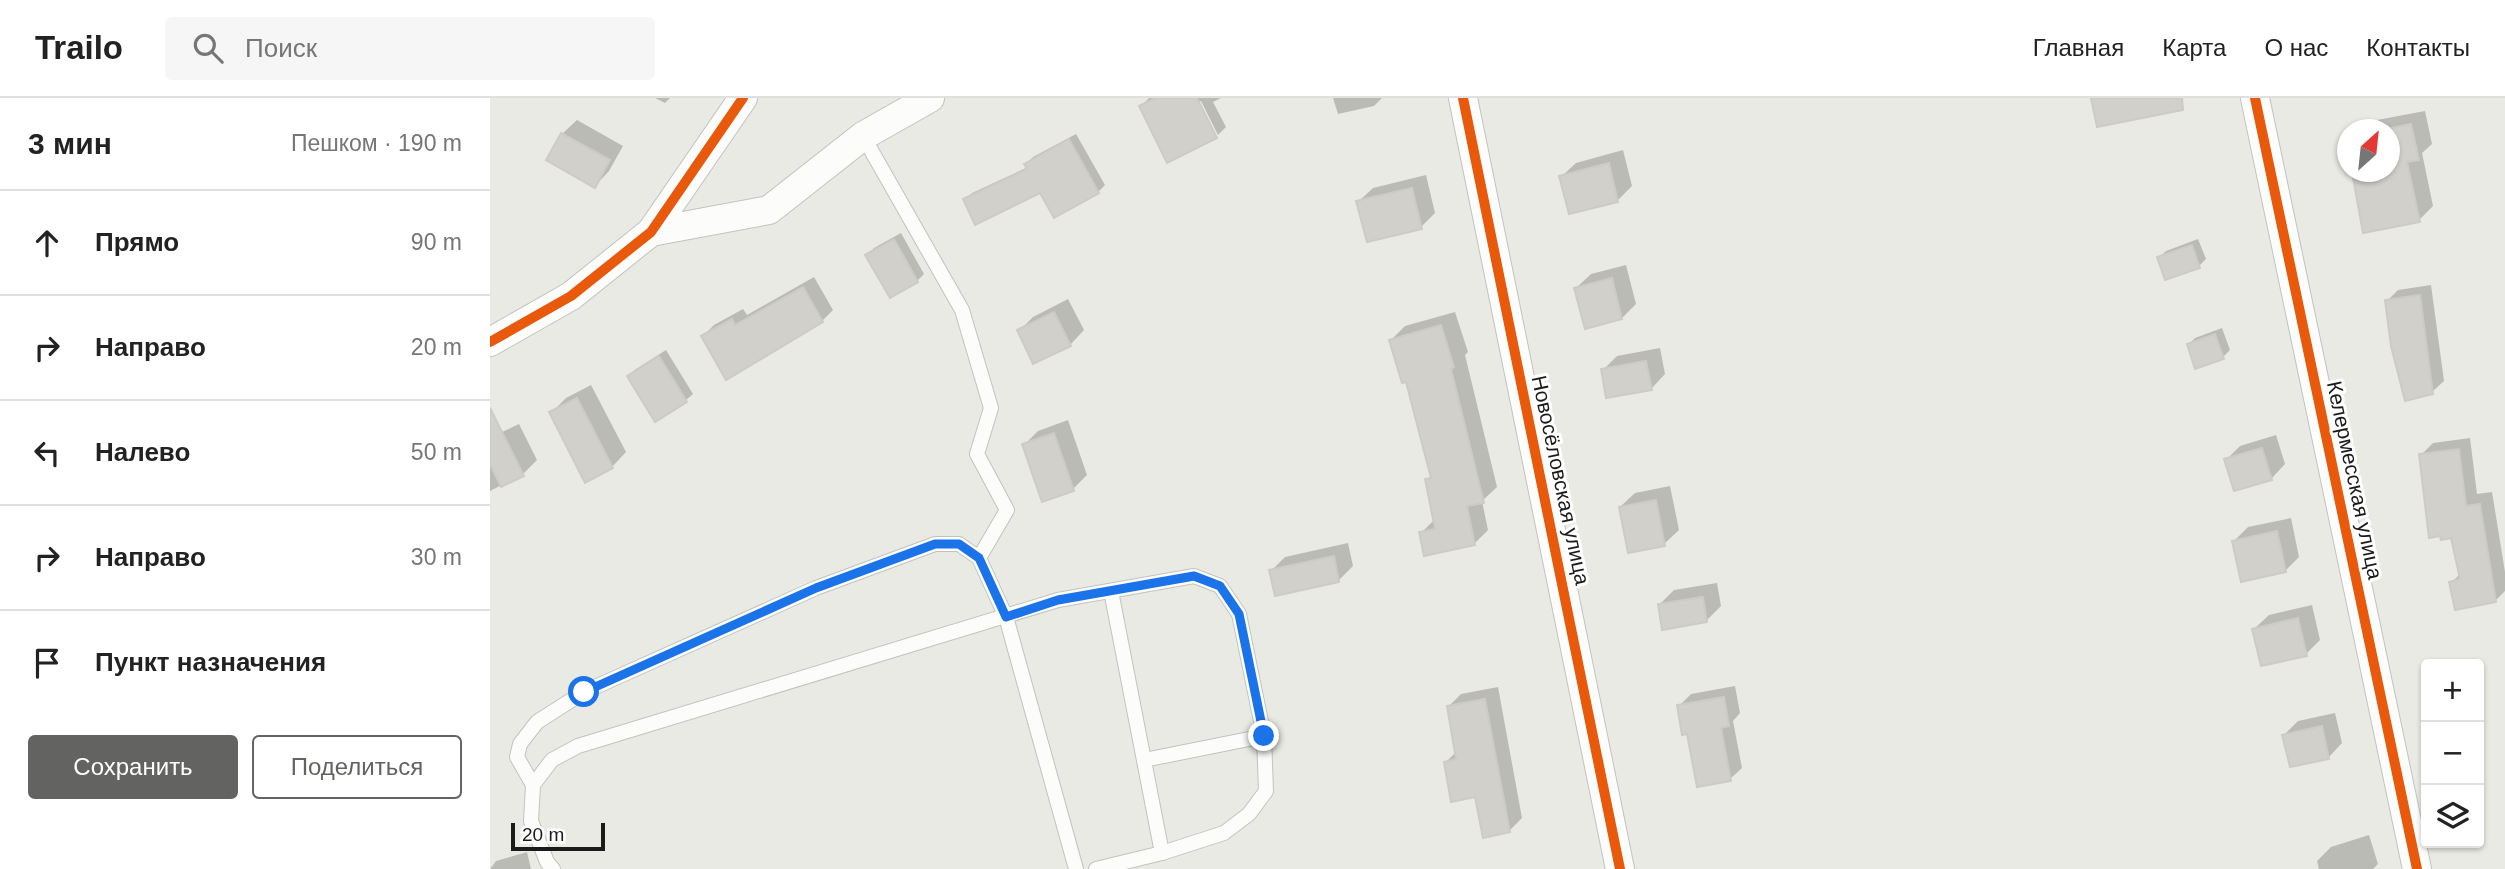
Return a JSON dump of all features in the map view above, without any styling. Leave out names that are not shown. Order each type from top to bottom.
[{"type":"street","points":[[490,341],[572,296],[651,232],[743,98]]},
{"type":"street","points":[[651,232],[769,210],[863,136],[930,98]]},
{"type":"street","name":"Новосёловская улица","points":[[1463,98],[1620,869]]},
{"type":"street","name":"Келермесская улица","points":[[2255,98],[2417,869]]},
{"type":"lane","points":[[863,136],[962,310],[991,408],[977,454],[1007,510],[979,558]]},
{"type":"lane","points":[[552,869],[531,821],[533,785],[517,757],[520,744],[537,722],[584,692],[816,588],[935,544],[959,544],[979,558],[1006,617],[1076,869]]},
{"type":"lane","points":[[533,785],[552,760],[578,746],[1058,600],[1194,576],[1220,586],[1239,614],[1264,736],[1266,792],[1249,814],[1224,833],[1161,853],[1096,869]]},
{"type":"lane","points":[[1111,591],[1161,853]]},
{"type":"lane","points":[[1144,761],[1264,736]]},
{"type":"building","points":[[1155,98],[1197,98],[1217,138],[1167,163],[1139,106]]},
{"type":"building","points":[[2091,98],[2182,98],[2183,110],[2097,127]]},
{"type":"building","points":[[2411,124],[2419,160],[2407,162],[2420,222],[2363,233],[2354,182],[2400,182],[2400,126]]},
{"type":"building","points":[[561,133],[610,160],[595,188],[546,160]]},
{"type":"building","points":[[1069,139],[1099,193],[1054,218],[1040,193],[975,225],[963,199],[1027,169],[1024,164]]},
{"type":"building","points":[[1609,163],[1618,202],[1569,214],[1559,176]]},
{"type":"building","points":[[1412,188],[1422,229],[1367,242],[1356,201]]},
{"type":"building","points":[[894,239],[918,282],[890,298],[865,255]]},
{"type":"building","points":[[2192,245],[2200,268],[2165,280],[2157,257]]},
{"type":"building","points":[[1612,278],[1622,319],[1585,329],[1574,288]]},
{"type":"building","points":[[803,287],[823,322],[726,380],[701,336],[732,319],[735,325]]},
{"type":"building","points":[[2420,295],[2433,394],[2405,401],[2391,346],[2385,300]]},
{"type":"building","points":[[1054,312],[1071,346],[1033,364],[1017,330]]},
{"type":"building","points":[[1441,325],[1454,367],[1451,369],[1484,503],[1467,506],[1475,545],[1424,556],[1419,532],[1435,529],[1425,479],[1431,478],[1406,382],[1402,383],[1389,340]]},
{"type":"building","points":[[2215,334],[2224,359],[2195,369],[2187,344]]},
{"type":"building","points":[[659,356],[687,402],[655,422],[627,376]]},
{"type":"building","points":[[1646,361],[1652,390],[1606,398],[1601,369]]},
{"type":"building","points":[[577,398],[613,468],[585,483],[549,412]]},
{"type":"building","points":[[490,408],[524,476],[501,487],[490,464]]},
{"type":"building","points":[[1054,433],[1074,491],[1042,502],[1022,444]]},
{"type":"building","points":[[2262,448],[2272,480],[2234,491],[2224,459]]},
{"type":"building","points":[[2459,449],[2466,506],[2480,504],[2496,602],[2455,610],[2449,582],[2460,579],[2451,538],[2429,538],[2419,454]]},
{"type":"building","points":[[1656,500],[1665,546],[1628,553],[1619,507]]},
{"type":"building","points":[[2277,531],[2286,572],[2241,582],[2232,541]]},
{"type":"building","points":[[1334,556],[1339,582],[1275,596],[1269,570]]},
{"type":"building","points":[[1703,597],[1707,622],[1662,630],[1658,604]]},
{"type":"building","points":[[2298,618],[2307,656],[2261,666],[2252,629]]},
{"type":"building","points":[[1724,697],[1729,726],[1721,728],[1731,781],[1697,787],[1687,734],[1682,735],[1677,705]]},
{"type":"building","points":[[1485,699],[1510,832],[1483,838],[1475,797],[1451,802],[1444,762],[1456,759],[1447,706]]},
{"type":"building","points":[[2322,726],[2329,759],[2290,767],[2282,735]]},
{"type":"cycle path","points":[[490,342],[571,296],[651,232],[743,98]]},
{"type":"cycle path","points":[[1463,98],[1620,869]]},
{"type":"cycle path","points":[[2255,98],[2417,869]]},
{"type":"route","points":[[584,692],[816,588],[935,544],[959,544],[979,558],[1006,617],[1058,600],[1194,576],[1220,586],[1239,614],[1264,736]]}]
